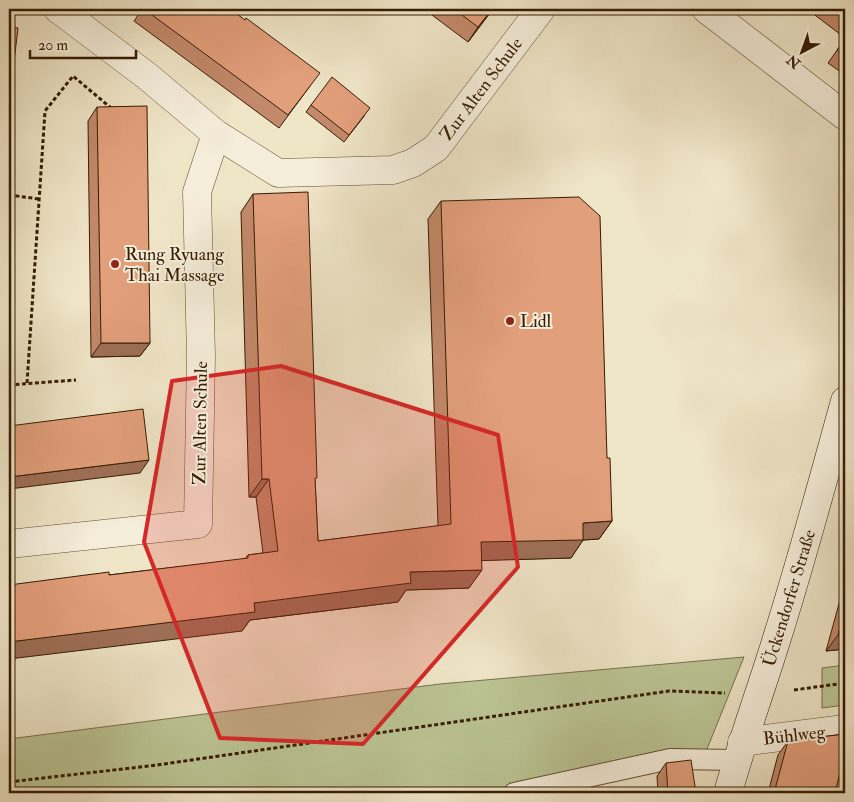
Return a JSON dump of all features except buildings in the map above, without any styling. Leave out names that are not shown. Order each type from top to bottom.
[{"type":"street","name":"Zur Alten Schule","points":[[58,9],[147,76],[216,134],[278,173],[393,170],[413,163],[436,148],[541,9]]},
{"type":"street","points":[[706,9],[845,116]]},
{"type":"street","name":"Zur Alten Schule","points":[[9,544],[198,524],[200,356],[197,192],[216,134]]},
{"type":"street","name":"Ückendorfer Straße","points":[[728,793],[816,508],[845,401]]},
{"type":"street","name":"Bühlweg","points":[[740,751],[845,729]]},
{"type":"lane","points":[[514,793],[670,759],[740,751]]},
{"type":"path","points":[[27,383],[45,110],[73,76],[115,112]]},
{"type":"path","points":[[9,195],[39,199]]},
{"type":"path","points":[[9,385],[76,380]]},
{"type":"path","points":[[9,782],[157,765],[669,691],[758,694],[845,682]]},
{"type":"highlighted area","points":[[281,366],[498,435],[518,567],[363,744],[220,738],[144,542],[172,381]]},
{"type":"green space","points":[[744,657],[701,764],[482,793],[9,793],[9,739],[440,684]]},
{"type":"green space","points":[[845,665],[845,705],[822,708],[822,668]]},
{"type":"place","name":"Rung Ryuang Thai Massage","points":[[115,264]]},
{"type":"place","name":"Lidl","points":[[510,321]]}]
